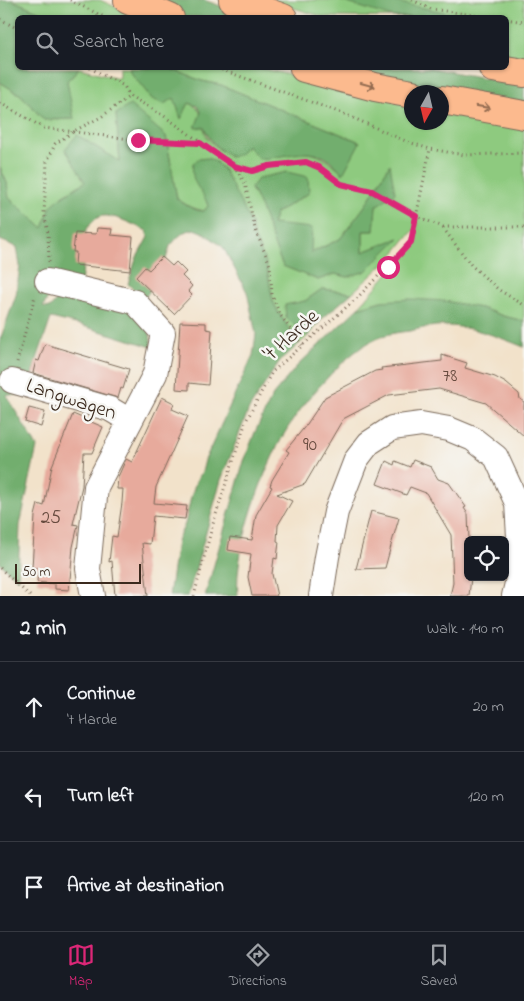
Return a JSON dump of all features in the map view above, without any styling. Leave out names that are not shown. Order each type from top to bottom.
[{"type":"main road","points":[[128,0],[163,15]]},
{"type":"main road","points":[[233,0],[275,15]]},
{"type":"main road","points":[[311,70],[375,87],[404,92]]},
{"type":"main road","points":[[505,70],[524,73]]},
{"type":"main road","points":[[449,101],[524,115]]},
{"type":"street","name":"Langwagen","points":[[47,281],[135,302],[163,333],[155,374],[96,487],[88,569],[93,596]]},
{"type":"street","name":"Langwagen","points":[[12,381],[110,409],[130,421]]},
{"type":"street","points":[[321,596],[336,512],[356,460],[370,443],[392,428],[421,424],[449,429],[473,440],[496,457],[517,503],[519,538],[518,579],[514,596]]},
{"type":"path","points":[[70,0],[100,15]]},
{"type":"path","points":[[412,0],[431,9],[473,15]]},
{"type":"path","points":[[0,19],[15,27]]},
{"type":"path","points":[[509,20],[524,22]]},
{"type":"path","points":[[94,70],[124,86],[130,96],[164,116],[234,166],[252,171],[269,166],[306,162],[320,168],[341,184],[372,191],[416,216],[443,227],[524,227]]},
{"type":"path","points":[[223,70],[344,114],[408,142],[430,149],[464,155],[524,153]]},
{"type":"path","points":[[12,381],[31,307],[37,291],[47,281],[49,264],[48,233],[44,213],[47,162],[55,144],[74,131],[101,117],[130,96]]},
{"type":"path","points":[[0,103],[44,128],[138,140],[200,143]]},
{"type":"path","name":"'t Harde","points":[[194,596],[212,527],[246,421],[272,372],[358,297],[411,242],[430,149]]},
{"type":"path","points":[[234,166],[245,183],[255,229],[270,265],[272,294],[279,313],[302,346]]},
{"type":"path","points":[[443,227],[471,264],[499,290],[524,305]]},
{"type":"path","points":[[0,568],[30,596]]},
{"type":"green space","points":[[0,0],[12,0],[47,15],[15,15],[15,70],[77,70],[67,81],[74,119],[44,120],[21,95],[0,82]]},
{"type":"green space","points":[[12,0],[100,0],[134,15],[47,15]]},
{"type":"green space","points":[[137,0],[204,0],[246,15],[173,15]]},
{"type":"green space","points":[[266,0],[524,0],[524,64],[509,61],[509,15],[317,15]]},
{"type":"green space","points":[[338,0],[386,0],[457,15],[386,15]]},
{"type":"green space","points":[[77,70],[87,70],[119,78],[119,70],[130,70],[131,73],[174,97],[181,118],[189,103],[198,109],[207,137],[221,151],[247,146],[271,158],[300,152],[315,154],[339,169],[360,142],[221,85],[202,81],[173,70],[268,70],[404,102],[404,130],[449,130],[449,111],[524,125],[524,321],[481,308],[381,301],[358,308],[415,242],[416,229],[385,263],[352,293],[322,289],[305,301],[286,305],[286,318],[308,336],[299,344],[273,301],[266,264],[253,234],[251,223],[206,200],[208,206],[204,211],[190,207],[177,199],[166,136],[116,114],[120,162],[77,135],[85,182],[61,197],[43,228],[8,198],[7,183],[0,167],[0,82],[21,95],[44,120],[73,119],[67,81]],"holes":[[[390,165],[376,206],[374,231],[363,231],[363,252],[397,239],[348,277],[335,274],[318,280],[283,266],[261,207],[251,189],[309,193],[276,213],[272,224],[310,253],[340,239],[365,206]]]},
{"type":"green space","points":[[130,70],[173,70],[202,81],[221,85],[360,142],[343,174],[324,157],[314,154],[304,153],[260,159],[247,146],[240,154],[231,157],[214,144],[204,127],[195,128],[201,112],[197,106],[189,103],[181,119],[174,98],[164,104],[152,99]]},
{"type":"green space","points":[[347,70],[442,70],[524,85],[524,105],[449,91],[449,85],[416,85]]},
{"type":"green space","points":[[130,105],[166,136],[177,199],[193,209],[204,211],[208,206],[193,177],[193,163],[199,159],[208,158],[216,162],[224,170],[251,223],[253,234],[266,264],[273,301],[299,344],[279,362],[249,409],[221,480],[188,596],[169,596],[177,541],[185,524],[196,481],[202,472],[205,460],[253,355],[256,334],[247,292],[223,247],[204,233],[194,229],[184,232],[177,238],[170,246],[166,259],[150,274],[156,282],[144,299],[128,284],[136,259],[148,237],[147,231],[113,217],[102,216],[92,222],[85,232],[87,235],[81,283],[53,289],[43,307],[50,308],[64,291],[147,315],[152,347],[51,318],[31,377],[39,395],[6,395],[37,447],[20,525],[18,580],[0,563],[0,340],[16,295],[20,266],[17,247],[0,240],[0,167],[7,183],[9,198],[43,228],[51,206],[61,197],[85,182],[65,149],[77,135],[120,162],[116,114]]},
{"type":"green space","points":[[390,164],[395,193],[376,206],[374,231],[363,231],[363,252],[399,238],[366,271],[348,277],[335,274],[318,280],[283,266],[251,188],[259,178],[287,172],[308,177],[309,193],[276,213],[272,224],[312,228],[311,253],[340,239],[365,206]]},
{"type":"green space","points":[[322,289],[352,293],[322,319],[308,336],[286,318],[285,305],[305,301]]},
{"type":"green space","points":[[410,299],[445,301],[481,308],[524,321],[524,347],[470,329],[436,326],[386,335],[358,349],[337,368],[309,399],[293,420],[272,457],[262,480],[246,530],[238,577],[238,596],[205,596],[244,461],[255,432],[273,395],[297,366],[358,308],[381,301]]},
{"type":"building","points":[[97,228],[112,229],[111,235],[133,237],[130,271],[75,265],[76,252],[73,252],[75,233],[96,234]]},
{"type":"building","points":[[162,257],[172,266],[176,262],[186,272],[182,276],[192,286],[188,291],[192,295],[174,314],[136,277],[145,267],[149,270]]},
{"type":"building","points":[[180,322],[206,323],[206,329],[212,330],[208,385],[189,383],[189,390],[176,389]]},
{"type":"building","points":[[45,344],[129,369],[118,398],[33,373],[36,360],[39,361]]},
{"type":"building","points":[[442,355],[467,363],[465,368],[495,377],[519,394],[520,399],[524,402],[524,436],[486,403],[439,389],[389,395],[343,419],[305,484],[277,494],[292,501],[278,525],[277,559],[274,558],[272,574],[277,596],[252,596],[248,577],[251,554],[228,550],[230,537],[252,540],[256,515],[272,487],[270,486],[272,480],[289,452],[286,450],[307,424],[325,397],[375,371],[382,370],[381,368],[442,361]]},
{"type":"building","points":[[162,397],[174,403],[172,409],[188,416],[156,487],[154,503],[187,506],[185,519],[153,516],[150,544],[142,543],[148,596],[115,596],[112,561],[109,562],[112,536],[117,537],[122,503],[123,489],[117,489],[118,477],[126,459],[132,462]]},
{"type":"building","points":[[29,408],[45,412],[41,427],[25,422]]},
{"type":"building","points":[[73,414],[103,427],[92,453],[84,453],[82,486],[73,524],[78,525],[73,547],[69,590],[55,589],[55,584],[37,582],[38,568],[32,568],[35,516],[38,504],[44,506],[52,466]]},
{"type":"building","points":[[413,460],[431,467],[438,479],[449,483],[466,507],[464,508],[468,514],[469,536],[464,536],[464,581],[471,581],[469,596],[450,596],[453,583],[451,535],[426,493],[410,487],[406,495],[377,484],[386,461],[394,465],[395,461],[410,467]]},
{"type":"building","points":[[371,511],[399,518],[385,568],[356,569]]},
{"type":"route","points":[[138,140],[200,143],[234,166],[252,171],[269,166],[306,162],[320,168],[341,184],[378,194],[416,216],[411,242],[388,267]]}]
